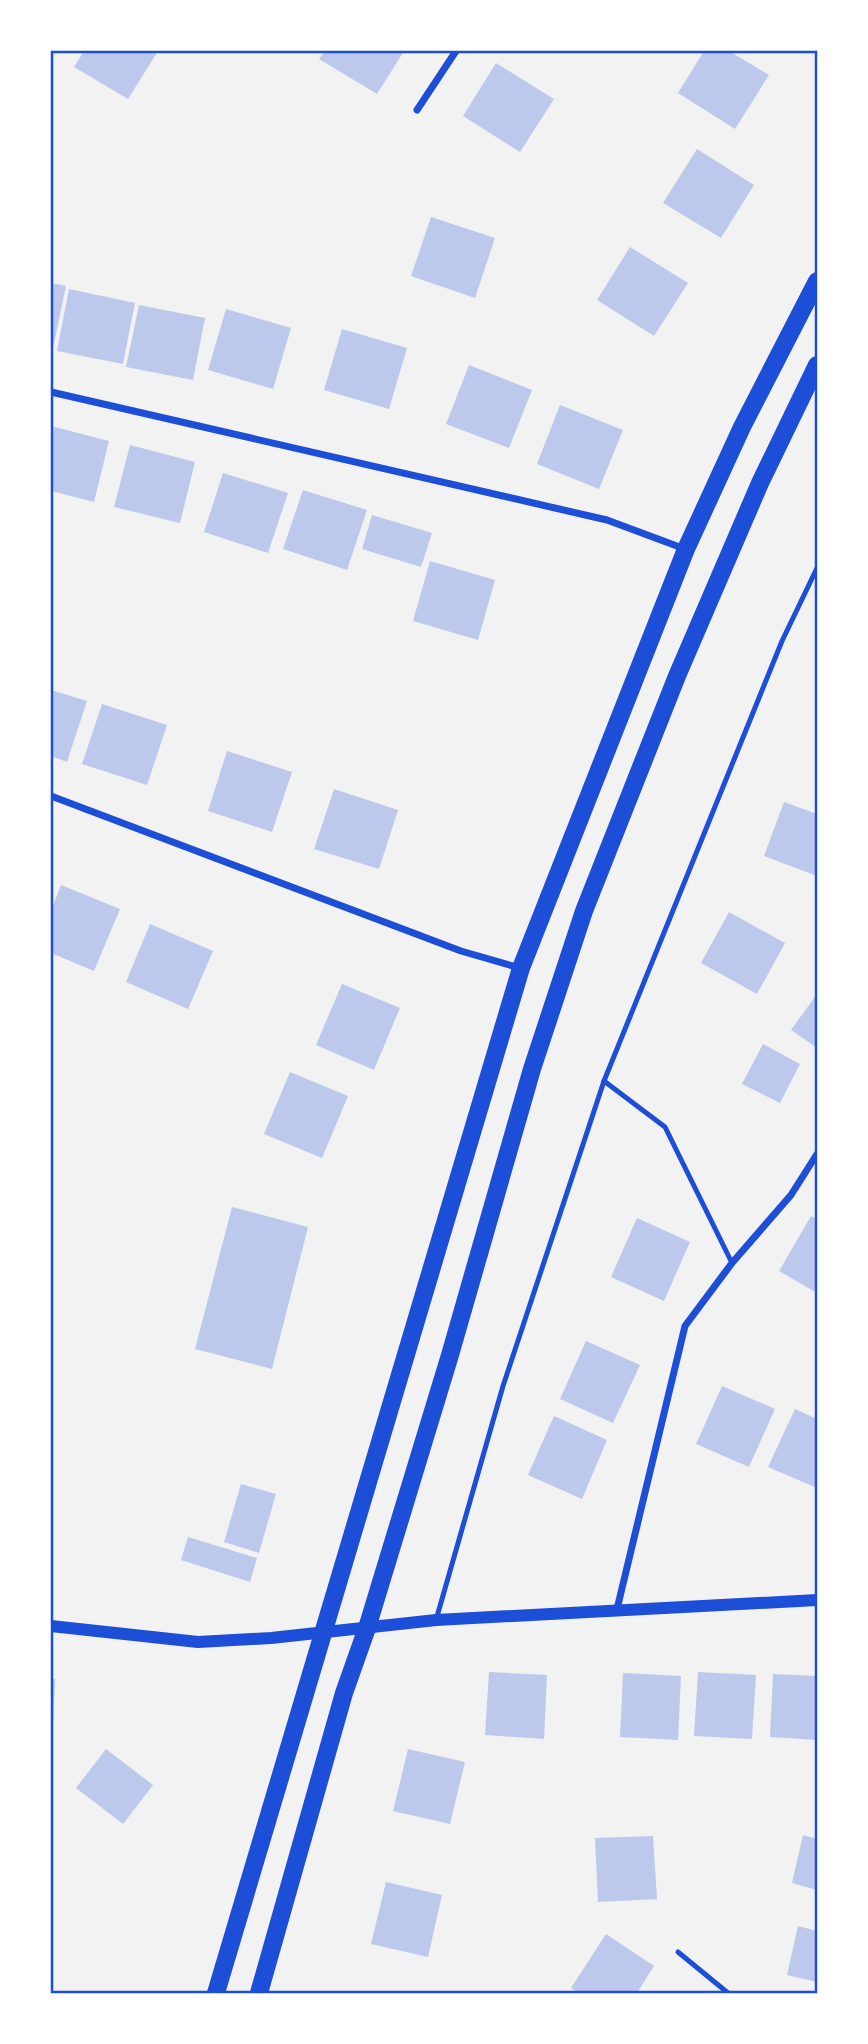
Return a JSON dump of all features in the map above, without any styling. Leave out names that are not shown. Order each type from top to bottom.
[{"type":"main road","points":[[216,1993],[521,968],[686,549],[742,427],[817,281]]},
{"type":"main road","points":[[259,1993],[341,1704],[450,1355],[533,1069],[584,911],[677,676],[760,483],[817,365]]},
{"type":"street","points":[[417,110],[456,51]]},
{"type":"street","points":[[51,392],[607,520],[686,549]]},
{"type":"street","points":[[51,796],[461,951],[521,968]]},
{"type":"street","points":[[617,1609],[685,1326],[732,1263],[791,1195],[817,1154]]},
{"type":"street","points":[[51,1626],[198,1642],[271,1639],[436,1620],[817,1600]]},
{"type":"lane","points":[[436,1620],[503,1386],[604,1081],[782,642],[817,568]]},
{"type":"lane","points":[[604,1081],[665,1127],[732,1263]]},
{"type":"lane","points":[[678,1952],[728,1993]]},
{"type":"building","points":[[84,51],[158,51],[128,99],[74,67]]},
{"type":"building","points":[[325,51],[404,51],[377,94],[319,59]]},
{"type":"building","points":[[704,51],[729,51],[769,75],[735,129],[678,93]]},
{"type":"building","points":[[496,63],[554,99],[520,152],[463,116]]},
{"type":"building","points":[[697,149],[754,185],[721,238],[663,203]]},
{"type":"building","points":[[431,217],[495,238],[475,298],[411,276]]},
{"type":"building","points":[[630,247],[688,283],[654,336],[597,300]]},
{"type":"building","points":[[51,283],[66,286],[53,348],[51,348]]},
{"type":"building","points":[[69,289],[135,303],[123,364],[57,351]]},
{"type":"building","points":[[139,305],[205,318],[193,380],[126,367]]},
{"type":"building","points":[[226,309],[291,328],[273,389],[208,370]]},
{"type":"building","points":[[342,329],[407,348],[389,409],[324,390]]},
{"type":"building","points":[[469,365],[532,390],[509,448],[446,424]]},
{"type":"building","points":[[560,405],[623,430],[599,489],[537,464]]},
{"type":"building","points":[[51,426],[109,441],[94,502],[51,491]]},
{"type":"building","points":[[130,445],[195,462],[180,523],[114,507]]},
{"type":"building","points":[[223,473],[288,493],[268,553],[204,532]]},
{"type":"building","points":[[303,490],[367,510],[347,570],[283,549]]},
{"type":"building","points":[[372,515],[432,533],[421,567],[362,549]]},
{"type":"building","points":[[430,561],[495,580],[478,640],[413,621]]},
{"type":"building","points":[[51,690],[87,701],[67,762],[51,756]]},
{"type":"building","points":[[102,704],[167,725],[147,785],[82,764]]},
{"type":"building","points":[[227,751],[292,772],[272,832],[208,811]]},
{"type":"building","points":[[334,789],[398,810],[379,869],[314,849]]},
{"type":"building","points":[[784,802],[817,814],[817,876],[764,856]]},
{"type":"building","points":[[61,885],[120,909],[94,971],[51,953],[51,911]]},
{"type":"building","points":[[729,912],[785,943],[757,994],[701,963]]},
{"type":"building","points":[[150,924],[213,951],[188,1009],[126,982]]},
{"type":"building","points":[[342,984],[400,1008],[374,1070],[316,1045]]},
{"type":"building","points":[[817,994],[817,1048],[791,1030]]},
{"type":"building","points":[[763,1044],[800,1064],[780,1103],[742,1084]]},
{"type":"building","points":[[290,1072],[348,1096],[322,1158],[264,1134]]},
{"type":"building","points":[[232,1207],[308,1227],[272,1369],[195,1349]]},
{"type":"building","points":[[811,1216],[817,1219],[817,1293],[779,1271]]},
{"type":"building","points":[[637,1218],[690,1242],[664,1301],[611,1277]]},
{"type":"building","points":[[586,1341],[640,1365],[613,1423],[560,1399]]},
{"type":"building","points":[[722,1386],[775,1409],[749,1467],[696,1444]]},
{"type":"building","points":[[795,1409],[817,1419],[817,1488],[768,1467]]},
{"type":"building","points":[[554,1416],[607,1440],[582,1499],[528,1475]]},
{"type":"building","points":[[241,1484],[276,1494],[259,1553],[224,1542]]},
{"type":"building","points":[[188,1537],[257,1558],[250,1582],[181,1560]]},
{"type":"building","points":[[489,1672],[547,1675],[544,1739],[485,1735]]},
{"type":"building","points":[[698,1672],[756,1675],[752,1739],[694,1736]]},
{"type":"building","points":[[623,1673],[681,1676],[678,1740],[620,1737]]},
{"type":"building","points":[[773,1674],[817,1676],[817,1740],[770,1737]]},
{"type":"building","points":[[51,1679],[55,1679],[53,1729],[51,1729]]},
{"type":"building","points":[[106,1749],[153,1785],[123,1824],[76,1788]]},
{"type":"building","points":[[408,1749],[465,1762],[450,1824],[393,1811]]},
{"type":"building","points":[[803,1835],[817,1839],[817,1890],[792,1883]]},
{"type":"building","points":[[653,1836],[657,1899],[598,1902],[595,1838]]},
{"type":"building","points":[[386,1882],[442,1895],[428,1957],[371,1944]]},
{"type":"building","points":[[798,1926],[817,1931],[817,1982],[787,1975]]},
{"type":"building","points":[[606,1934],[654,1966],[637,1993],[579,1993],[571,1988]]}]
